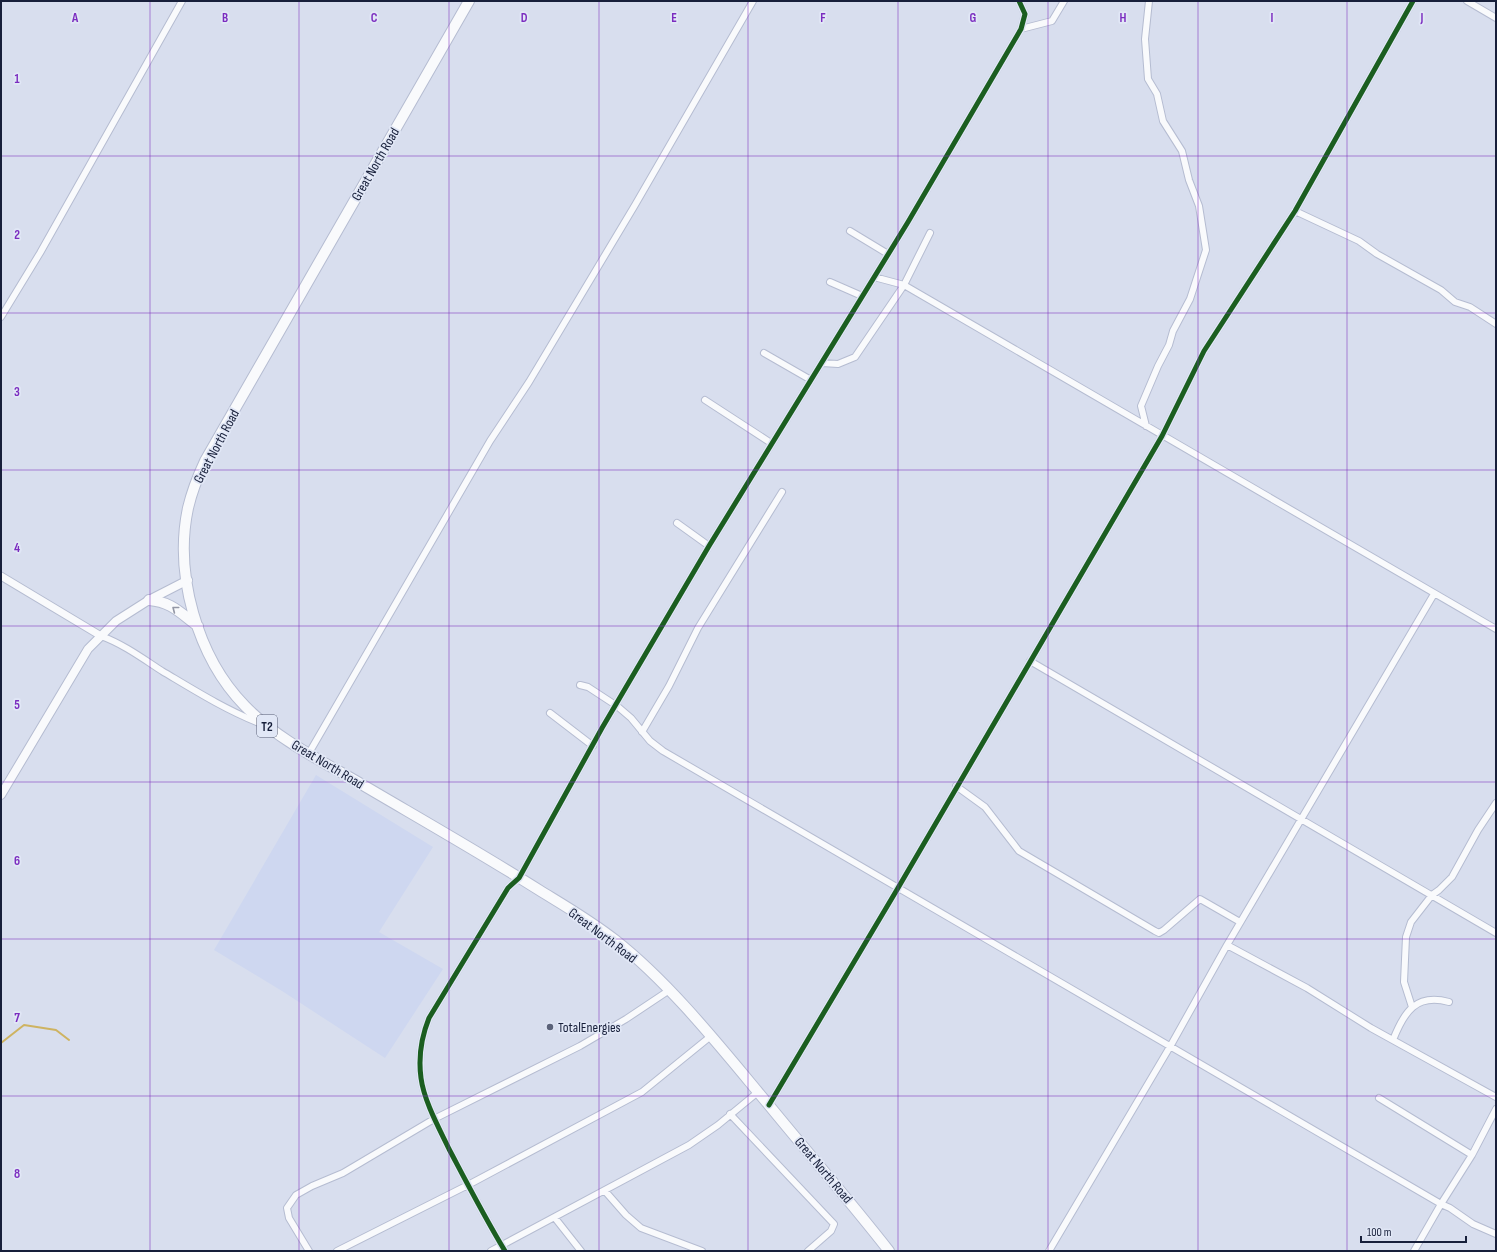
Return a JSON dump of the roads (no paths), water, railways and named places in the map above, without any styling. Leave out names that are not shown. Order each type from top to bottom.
[{"type":"highway","name":"Great North Road","points":[[469,1],[205,460],[195,484],[188,511],[185,560],[190,600],[204,645],[214,667],[244,706],[266,725],[309,753],[519,878],[614,940],[668,991],[711,1036],[889,1251]]},
{"type":"highway","points":[[149,600],[160,601],[171,605],[198,626]]},
{"type":"main road","points":[[1,795],[88,649],[116,621],[149,600],[188,580]]},
{"type":"street","points":[[1,318],[40,253],[182,1]]},
{"type":"street","points":[[309,753],[490,442],[533,375],[655,172],[693,102],[753,1]]},
{"type":"street","points":[[503,1248],[434,1119],[421,1080],[419,1056],[423,1035],[429,1018],[508,888],[519,878],[593,746],[709,546],[888,254],[1021,29],[1025,14],[1019,1]]},
{"type":"street","points":[[1021,29],[1052,21],[1064,1]]},
{"type":"street","points":[[1146,426],[1141,406],[1158,366],[1169,345],[1173,331],[1190,299],[1206,250],[1199,206],[1187,174],[1182,151],[1163,121],[1157,94],[1148,79],[1144,39],[1149,1]]},
{"type":"street","points":[[769,1105],[898,888],[956,786],[1162,436],[1204,351],[1295,211],[1413,1]]},
{"type":"street","points":[[1471,2],[1496,18]]},
{"type":"street","points":[[1295,211],[1359,241],[1377,254],[1441,290],[1455,302],[1470,307],[1496,324]]},
{"type":"street","points":[[850,231],[888,254]]},
{"type":"street","points":[[822,363],[838,364],[855,357],[904,285],[930,233]]},
{"type":"street","points":[[874,277],[904,285],[1496,630]]},
{"type":"street","points":[[830,282],[862,296]]},
{"type":"street","points":[[764,353],[811,380]]},
{"type":"street","points":[[705,400],[771,443]]},
{"type":"street","points":[[642,732],[669,686],[698,628],[782,492]]},
{"type":"street","points":[[677,523],[709,546]]},
{"type":"street","points":[[1,576],[101,636],[120,643],[191,689],[232,712],[266,725]]},
{"type":"street","points":[[1049,1251],[1171,1045],[1240,922],[1434,594]]},
{"type":"street","points":[[1030,661],[1496,933]]},
{"type":"street","points":[[580,685],[588,687],[617,706],[631,718],[642,732],[663,751],[1171,1045],[1450,1208],[1473,1224],[1496,1234]]},
{"type":"street","points":[[550,713],[593,746]]},
{"type":"street","points":[[956,786],[985,807],[1019,851],[1155,931],[1159,932],[1164,930],[1200,899],[1206,900],[1240,922]]},
{"type":"street","points":[[1412,1007],[1404,982],[1406,937],[1411,922],[1432,895],[1452,877],[1478,830],[1496,803]]},
{"type":"street","points":[[1227,945],[1307,988],[1393,1040],[1496,1097]]},
{"type":"street","points":[[309,1251],[289,1218],[287,1208],[296,1195],[312,1186],[344,1173],[434,1119],[580,1046],[626,1019],[668,991]]},
{"type":"street","points":[[1393,1040],[1403,1018],[1412,1007],[1427,1000],[1438,999],[1449,1002]]},
{"type":"street","points":[[337,1251],[468,1185],[642,1092],[711,1036]]},
{"type":"street","points":[[491,1251],[503,1248],[689,1145],[758,1092]]},
{"type":"street","points":[[1379,1098],[1472,1155]]},
{"type":"street","points":[[1414,1251],[1472,1155],[1496,1109]]},
{"type":"street","points":[[730,1114],[834,1224],[831,1231],[808,1251]]},
{"type":"street","points":[[605,1191],[626,1215],[641,1228],[702,1251]]},
{"type":"street","points":[[555,1218],[581,1251]]},
{"type":"waterway","points":[[1,1043],[24,1025],[56,1030],[69,1040]]},
{"type":"place","name":"TotalEnergies","points":[[550,1027]]}]
